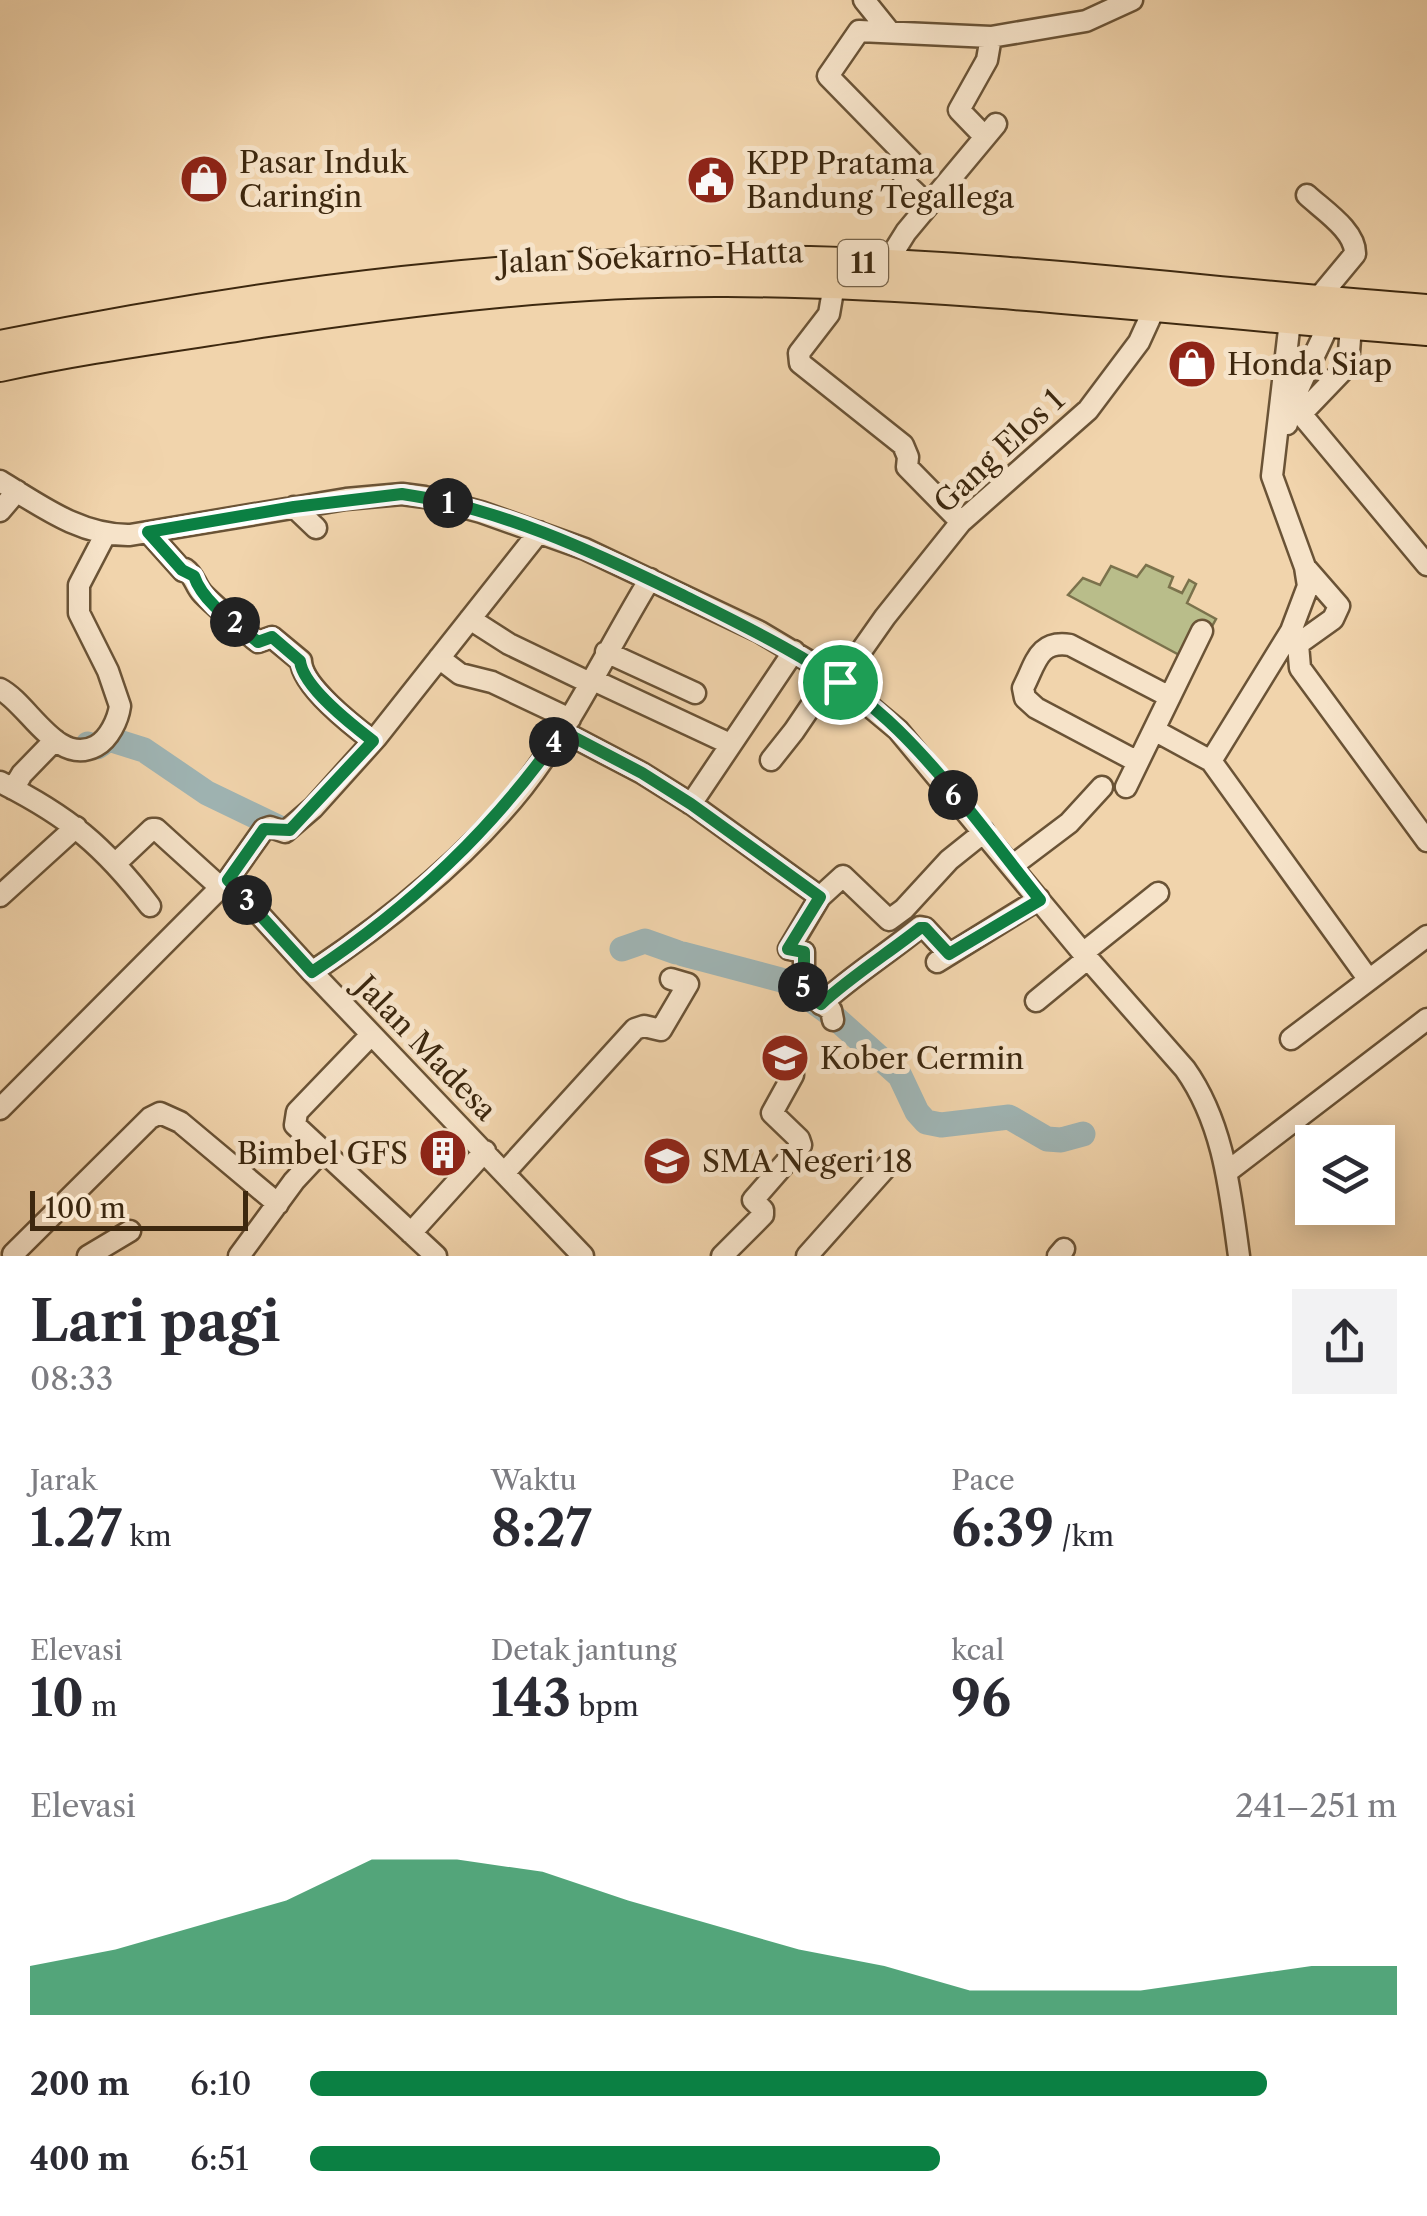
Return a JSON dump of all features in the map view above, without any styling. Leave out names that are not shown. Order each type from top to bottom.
[{"type":"highway","name":"Jalan Soekarno-Hatta","points":[[0,346],[136,318],[407,279],[668,262],[886,264],[1427,331]]},
{"type":"highway","name":"Jalan Soekarno-Hatta","points":[[0,367],[169,337],[427,299],[547,289],[722,282],[834,285],[972,292],[1290,321],[1427,308]]},
{"type":"street","points":[[864,0],[888,31]]},
{"type":"street","points":[[928,206],[904,182],[912,163],[828,76],[859,30],[990,37],[1086,20],[1132,0]]},
{"type":"street","points":[[886,264],[990,131],[959,110],[987,60],[990,37]]},
{"type":"street","points":[[1278,491],[1288,413],[1356,254],[1350,235],[1307,195]]},
{"type":"street","points":[[834,285],[829,314],[799,353],[799,362],[903,445],[908,457],[906,467],[961,522]]},
{"type":"street","name":"Gang Elos 1","points":[[771,760],[961,522],[1088,410],[1139,342],[1154,307]]},
{"type":"street","points":[[1332,317],[1348,365],[1301,414],[1427,565]]},
{"type":"street","points":[[1211,762],[1291,631],[1308,586],[1305,567],[1272,476],[1290,321]]},
{"type":"street","points":[[0,511],[8,486],[53,513],[105,535],[402,494],[466,508],[539,532],[650,579],[794,651],[836,678],[898,730],[1198,1087],[1228,1172],[1240,1256]]},
{"type":"street","points":[[294,507],[316,528]]},
{"type":"street","points":[[148,532],[182,570],[194,576],[198,590],[239,626],[258,642],[272,637],[300,661],[302,672],[312,685],[345,720],[373,741]]},
{"type":"street","points":[[0,1109],[224,883],[264,829],[290,830],[373,741],[539,532]]},
{"type":"street","points":[[0,689],[55,740],[72,750],[92,748],[106,738],[120,712],[108,671],[78,613],[79,586],[105,535]]},
{"type":"street","points":[[1305,567],[1340,606],[1332,619],[1298,644],[1300,668],[1427,841]]},
{"type":"street","points":[[312,972],[387,918],[495,818],[523,786],[566,725],[650,579]]},
{"type":"street","points":[[470,619],[509,644],[730,744]]},
{"type":"street","points":[[1126,787],[1202,631]]},
{"type":"street","points":[[1138,762],[1036,708],[1025,698],[1022,688],[1044,648],[1054,642],[1070,645],[1170,697]]},
{"type":"street","points":[[691,804],[794,651]]},
{"type":"street","points":[[606,652],[695,693]]},
{"type":"street","points":[[439,658],[460,674],[492,682],[566,725],[691,804],[820,897]]},
{"type":"street","points":[[1154,730],[1211,762],[1369,980]]},
{"type":"street","points":[[55,740],[7,785],[44,804],[76,827],[116,863],[150,906]]},
{"type":"street","points":[[1012,866],[1069,823],[1102,787]]},
{"type":"street","points":[[0,896],[76,827]]},
{"type":"street","name":"Jalan Madesa","points":[[116,863],[156,829],[224,883],[583,1256]]},
{"type":"street","points":[[984,832],[946,863],[892,920],[844,876],[820,897],[788,949],[804,952],[804,992],[829,1012],[853,975],[920,928],[925,928],[943,958],[1040,900]]},
{"type":"street","points":[[1036,1001],[1158,893]]},
{"type":"street","points":[[1291,1039],[1427,936]]},
{"type":"street","points":[[506,1172],[635,1029],[644,1026],[662,1030],[688,984],[670,979]]},
{"type":"street","points":[[1228,1172],[1427,1019]]},
{"type":"street","points":[[370,1034],[297,1112],[295,1125],[436,1256]]},
{"type":"street","points":[[722,1256],[763,1216],[754,1200],[800,1145],[799,1139],[772,1113],[793,1075]]},
{"type":"street","points":[[14,1248],[150,1118],[160,1113],[170,1114],[278,1204]]},
{"type":"street","points":[[411,1233],[485,1151]]},
{"type":"street","points":[[239,1256],[322,1152]]},
{"type":"street","points":[[808,1256],[888,1165]]},
{"type":"street","points":[[88,1256],[130,1231]]},
{"type":"green space","points":[[1146,565],[1173,577],[1169,587],[1182,593],[1189,580],[1196,584],[1187,603],[1216,619],[1183,657],[1068,595],[1083,578],[1100,585],[1111,566],[1137,577]]},
{"type":"waterway","points":[[88,744],[97,747],[109,739],[144,750],[207,793],[284,830]]},
{"type":"waterway","points":[[622,949],[645,941],[676,952]]},
{"type":"waterway","points":[[683,954],[785,981],[832,1015],[900,1076],[926,1122],[941,1125],[1009,1117],[1047,1139],[1083,1134]]},
{"type":"place","name":"Pasar Induk Caringin","points":[[204,179]]},
{"type":"place","name":"KPP Pratama Bandung Tegallega","points":[[711,180]]},
{"type":"place","name":"Honda Siap","points":[[1192,364]]},
{"type":"place","name":"Kober Cermin","points":[[785,1058]]},
{"type":"place","name":"Bimbel GFS","points":[[443,1153]]},
{"type":"place","name":"SMA Negeri 18","points":[[667,1161]]},
{"type":"route","points":[[402,494],[425,498],[482,512],[585,549],[760,632],[840,682],[898,730],[1040,900],[949,954],[925,928],[920,928],[853,975],[821,1004],[804,992],[804,952],[788,949],[820,897],[691,804],[562,731],[495,818],[434,877],[387,918],[312,972],[228,880],[264,829],[290,830],[373,741],[345,720],[312,685],[302,672],[300,661],[272,637],[258,642],[239,626],[198,590],[194,576],[182,570],[148,532],[346,499],[402,494]]}]
